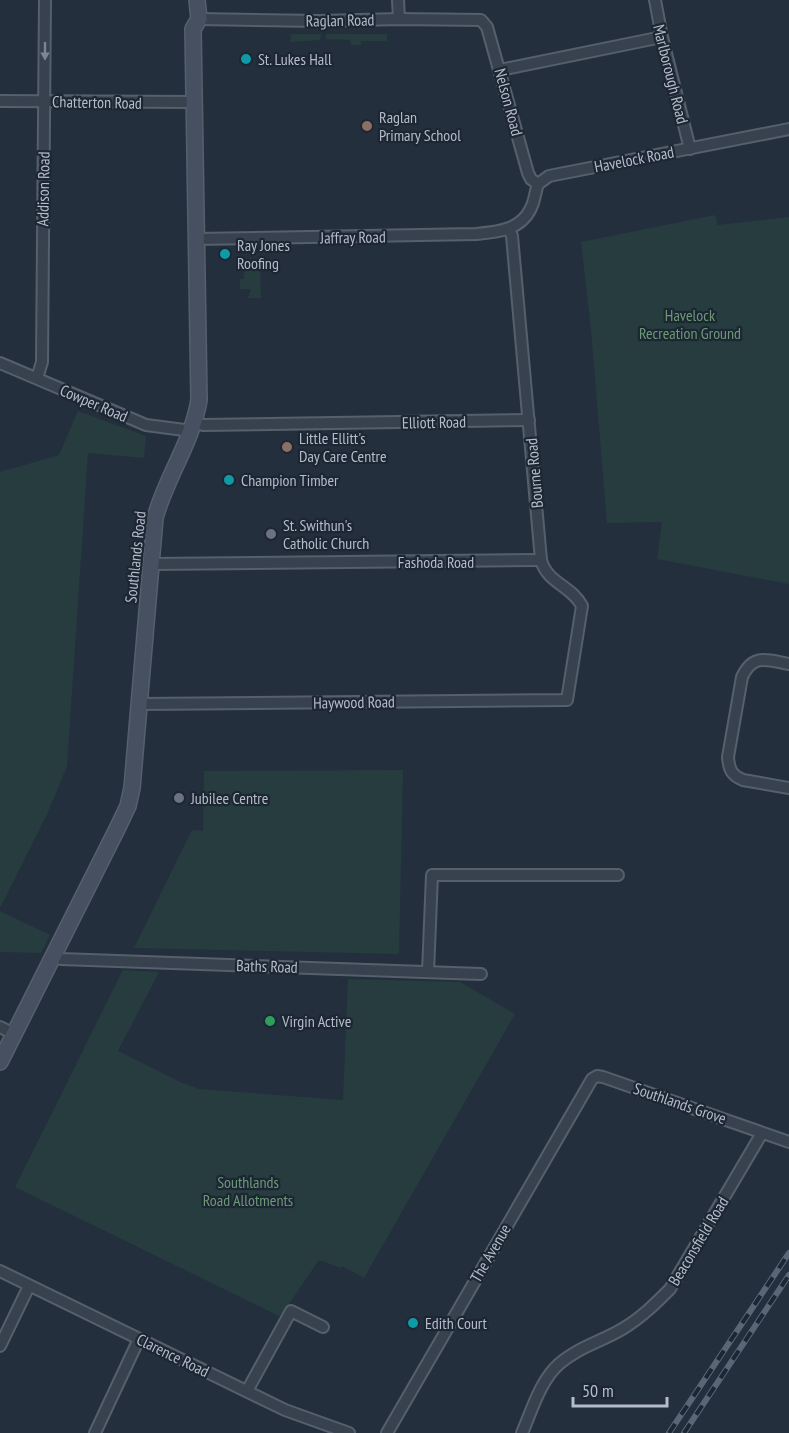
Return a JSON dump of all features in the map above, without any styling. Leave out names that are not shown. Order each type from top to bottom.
[{"type":"street","name":"Addison Road","points":[[37,378],[42,362],[45,0]]},
{"type":"street","name":"Southlands Road","points":[[0,1062],[7,1031],[54,956],[128,806],[132,788],[154,528],[160,500],[194,427],[199,400],[192,29],[199,19],[197,0]]},
{"type":"street","points":[[398,0],[399,19]]},
{"type":"street","name":"Marlborough Road","points":[[655,0],[690,149]]},
{"type":"street","name":"Raglan Road","points":[[199,19],[481,20]]},
{"type":"street","name":"Nelson Road","points":[[481,20],[488,27],[528,173],[531,179],[538,184]]},
{"type":"street","points":[[501,70],[662,37]]},
{"type":"street","name":"Chatterton Road","points":[[0,101],[194,102]]},
{"type":"street","name":"Havelock Road","points":[[538,184],[549,176],[789,129]]},
{"type":"street","points":[[509,229],[519,224],[530,210],[538,184]]},
{"type":"street","name":"Jaffray Road","points":[[196,239],[476,234],[509,229]]},
{"type":"street","name":"Bourne Road","points":[[509,229],[512,236],[530,420],[541,560]]},
{"type":"street","name":"Cowper Road","points":[[0,363],[146,425],[194,427]]},
{"type":"street","name":"Elliott Road","points":[[194,427],[203,425],[530,420]]},
{"type":"street","name":"Fashoda Road","points":[[151,564],[541,560]]},
{"type":"street","name":"Haywood Road","points":[[140,704],[567,700],[582,606],[576,596],[549,576],[541,560]]},
{"type":"street","points":[[789,664],[758,660],[749,665],[742,677],[728,757],[729,767],[736,778],[789,788]]},
{"type":"street","points":[[428,972],[432,875],[618,875]]},
{"type":"street","name":"Baths Road","points":[[54,956],[61,959],[481,974]]},
{"type":"street","name":"Southlands Grove","points":[[597,1076],[789,1142]]},
{"type":"street","name":"The Avenue","points":[[387,1433],[587,1087],[597,1076]]},
{"type":"street","name":"Beaconsfield Road","points":[[522,1433],[544,1383],[558,1365],[577,1352],[624,1329],[649,1310],[670,1288],[762,1132]]},
{"type":"street","name":"Clarence Road","points":[[0,1271],[285,1410],[349,1433]]},
{"type":"street","points":[[0,1346],[29,1286]]},
{"type":"street","points":[[247,1391],[291,1311],[323,1327]]},
{"type":"street","points":[[95,1433],[138,1339]]},
{"type":"green space","points":[[291,34],[321,34],[320,40],[290,42]]},
{"type":"green space","points":[[326,34],[387,34],[387,41],[361,41],[361,45],[351,45],[350,40],[326,39]]},
{"type":"green space","name":"Havelock Recreation Ground","points":[[715,215],[718,225],[789,217],[789,584],[657,559],[662,522],[607,523],[591,330],[581,242]]},
{"type":"green space","points":[[244,268],[260,268],[261,298],[248,298],[251,289],[240,289],[240,279],[244,279]]},
{"type":"green space","points":[[78,411],[146,436],[144,458],[88,453],[67,766],[48,812],[0,908],[0,472],[59,455]]},
{"type":"green space","points":[[403,770],[399,954],[134,948],[192,830],[203,831],[204,771]]},
{"type":"green space","points":[[0,911],[50,935],[41,953],[0,952]]},
{"type":"green space","name":"Southlands Road Allotments","points":[[123,970],[159,972],[118,1051],[199,1089],[343,1100],[348,979],[460,982],[515,1014],[364,1278],[342,1266],[341,1268],[319,1260],[279,1316],[15,1187]]},
{"type":"railway","points":[[669,1433],[789,1253]]},
{"type":"railway","points":[[684,1433],[789,1275]]},
{"type":"place","name":"St. Lukes Hall","points":[[246,59]]},
{"type":"place","name":"Raglan Primary School","points":[[367,126]]},
{"type":"place","name":"Ray Jones Roofing","points":[[225,254]]},
{"type":"place","name":"Little Ellitt's Day Care Centre","points":[[287,447]]},
{"type":"place","name":"Champion Timber","points":[[229,480]]},
{"type":"place","name":"St. Swithun's Catholic Church","points":[[271,534]]},
{"type":"place","name":"Jubilee Centre","points":[[179,798]]},
{"type":"place","name":"Virgin Active","points":[[270,1021]]},
{"type":"place","name":"Edith Court","points":[[413,1323]]}]
